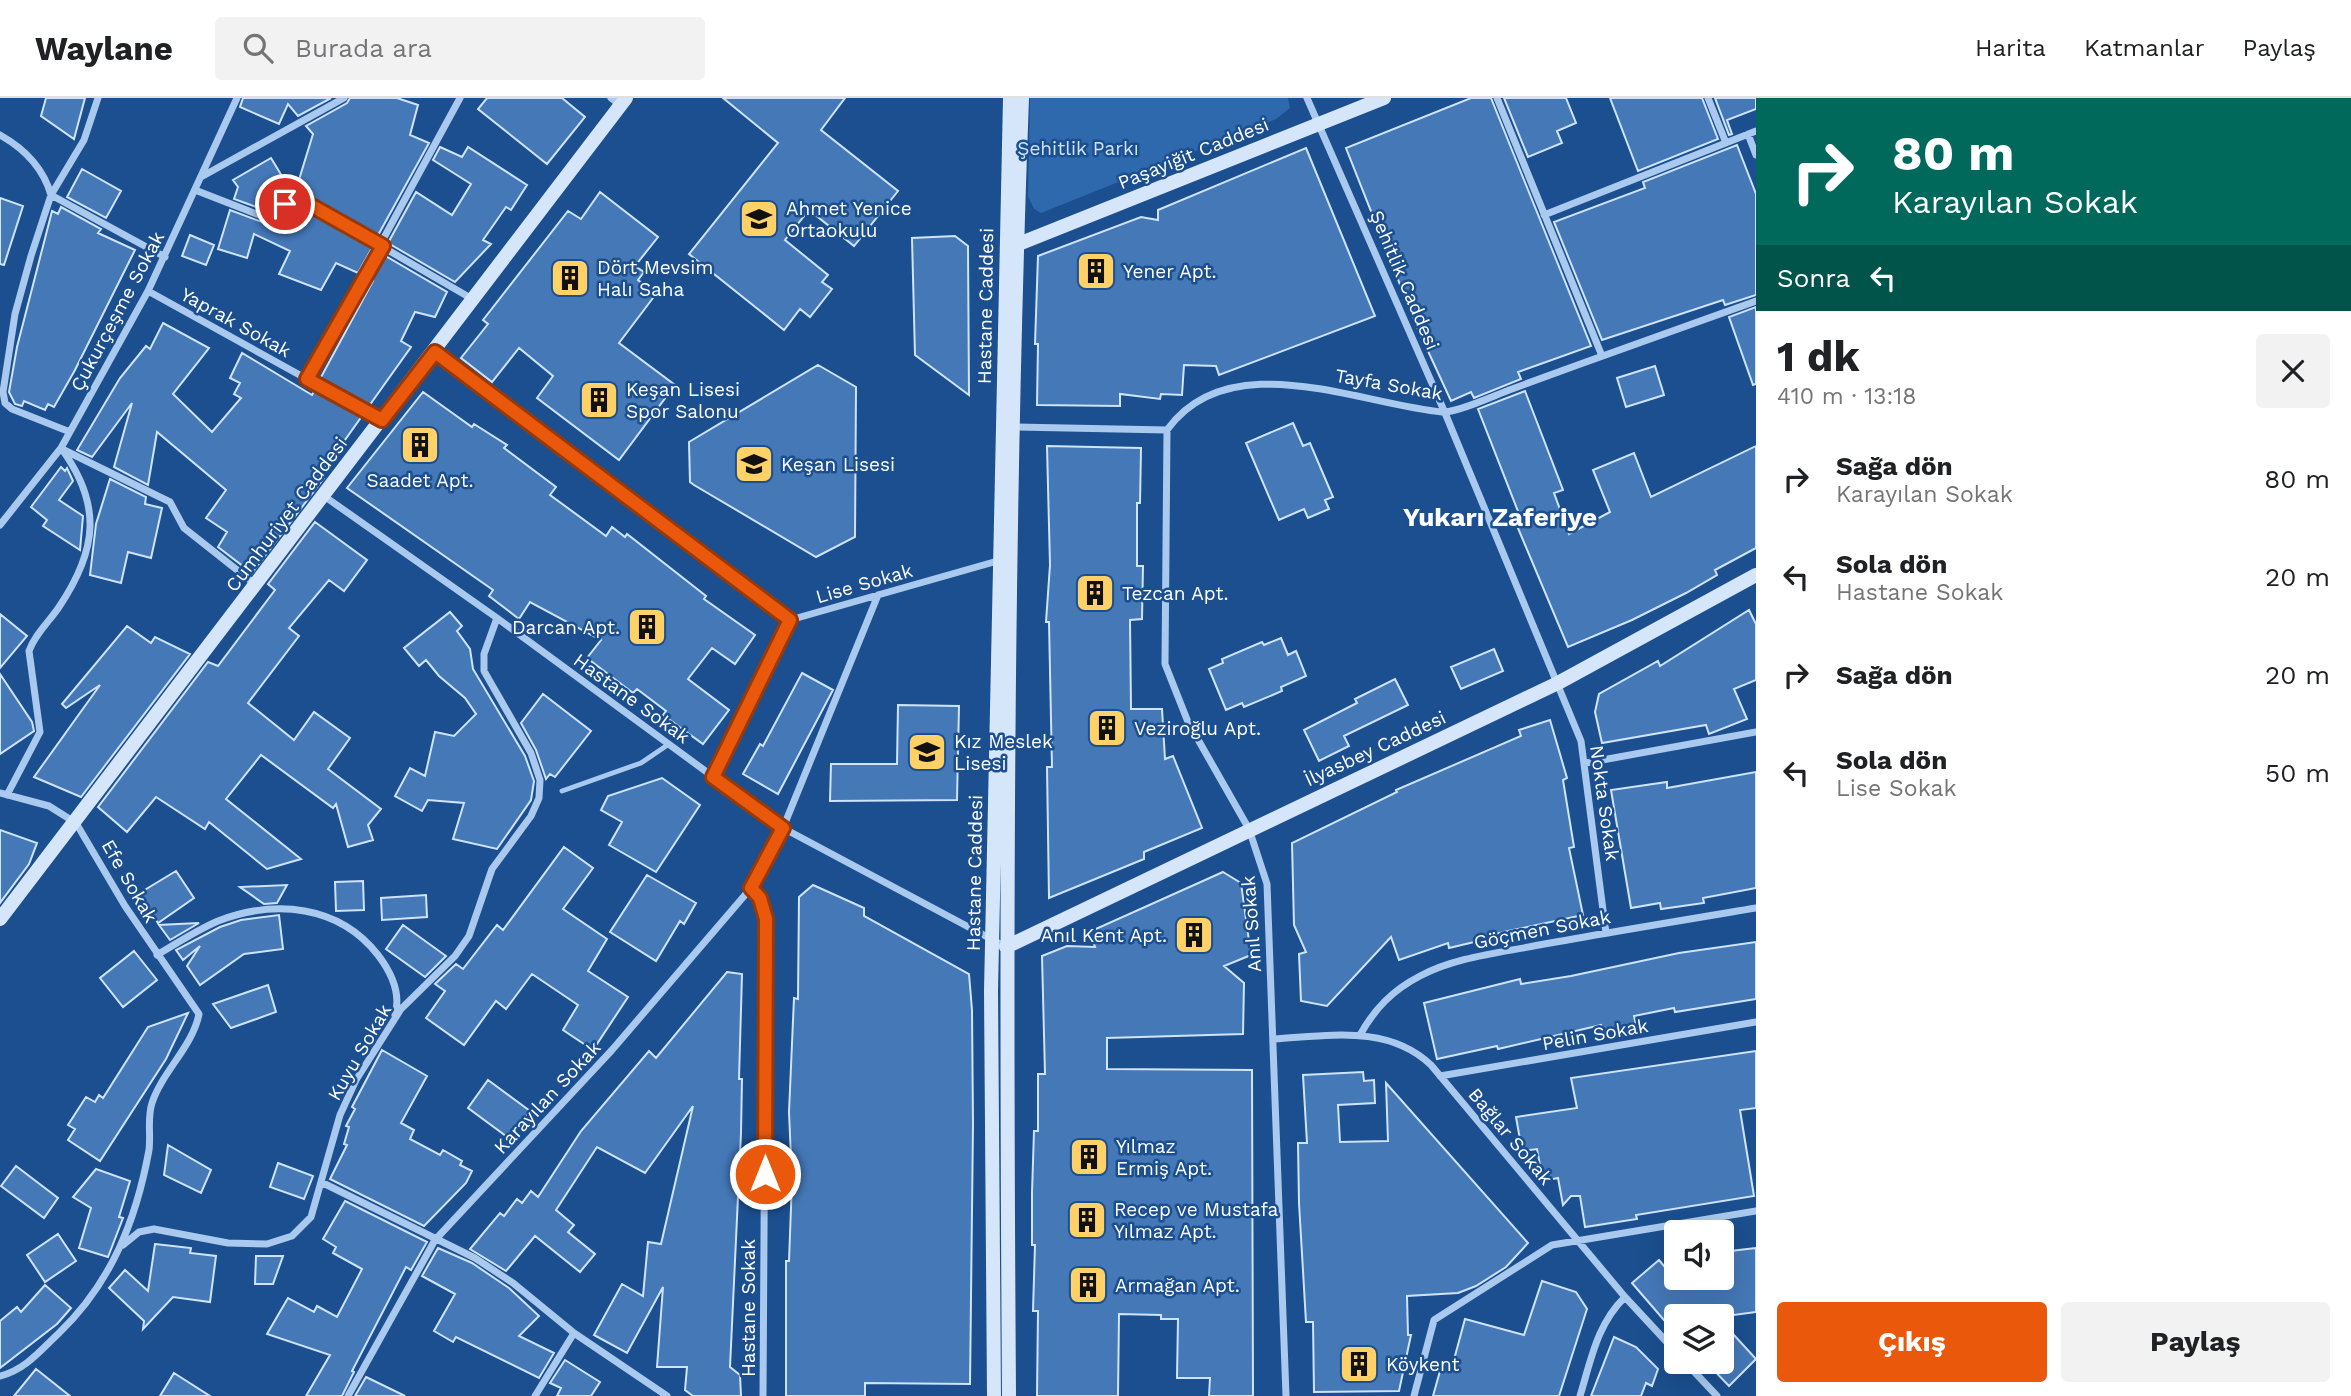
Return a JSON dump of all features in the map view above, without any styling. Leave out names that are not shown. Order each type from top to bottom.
[{"type":"main road","name":"Hastane Caddesi","points":[[1009,1396],[1005,559],[1010,98]]},
{"type":"main road","name":"Hastane Caddesi","points":[[994,1396],[991,940],[1012,427],[1022,98]]},
{"type":"main road","name":"Paşayiğit Caddesi","points":[[1016,245],[1384,98]]},
{"type":"main road","name":"Cumhuriyet Caddesi","points":[[0,919],[435,352],[619,100]]},
{"type":"main road","name":"İlyasbey Caddesi","points":[[1006,947],[1558,683],[1756,575]]},
{"type":"street","points":[[70,432],[12,409],[3,397],[15,314],[51,195],[84,140],[97,98]]},
{"type":"street","name":"Çukurçeşme Sokak","points":[[0,525],[61,448],[70,432],[165,257],[237,98]]},
{"type":"street","points":[[200,178],[344,98]]},
{"type":"street","points":[[307,379],[383,246],[460,98]]},
{"type":"street","name":"Şehitlik Caddesi","points":[[1307,98],[1321,123],[1558,683]]},
{"type":"street","points":[[1497,98],[1602,356]]},
{"type":"street","points":[[1708,98],[1726,143]]},
{"type":"street","points":[[1544,215],[1752,132],[1756,155]]},
{"type":"street","points":[[0,135],[32,159],[45,178],[51,195],[165,257]]},
{"type":"street","points":[[195,190],[262,216],[285,204],[300,202],[383,246],[474,300]]},
{"type":"street","name":"Yaprak Sokak","points":[[148,291],[382,420]]},
{"type":"street","name":"Tayfa Sokak","points":[[1167,430],[1181,413],[1207,398],[1262,384],[1336,390],[1445,413],[1756,301]]},
{"type":"street","points":[[435,352],[790,620],[713,777]]},
{"type":"street","points":[[1012,427],[1167,430]]},
{"type":"street","name":"Anıl Sokak","points":[[1167,430],[1165,664],[1188,722],[1249,829],[1267,884],[1286,1396]]},
{"type":"street","points":[[61,448],[170,502],[184,528],[256,585]]},
{"type":"street","points":[[61,448],[85,486],[91,508],[92,528],[72,584],[29,651],[40,732],[4,794],[49,806],[76,823]]},
{"type":"street","name":"Hastane Sokak","points":[[324,496],[497,618],[783,828],[1006,947]]},
{"type":"street","name":"Lise Sokak","points":[[790,620],[1005,559]]},
{"type":"street","name":"Karayılan Sokak","points":[[348,1396],[435,1240],[612,1050],[751,888],[783,828],[878,595]]},
{"type":"street","name":"Kuyu Sokak","points":[[123,1245],[139,1232],[154,1229],[244,1245],[275,1243],[292,1236],[308,1222],[323,1183],[344,1105],[394,1019],[455,956],[469,936],[492,869],[523,827],[539,798],[540,780],[531,753],[484,671],[484,654],[497,618]]},
{"type":"street","name":"Nokta Sokak","points":[[1558,683],[1586,763],[1606,933]]},
{"type":"street","points":[[1586,763],[1756,733]]},
{"type":"street","name":"Efe Sokak","points":[[76,823],[157,955],[199,1013],[152,1104],[148,1153],[123,1245]]},
{"type":"street","name":"Hastane Sokak","points":[[751,888],[760,898],[766,919],[763,1396]]},
{"type":"street","name":"Göçmen Sokak","points":[[1360,1035],[1370,1017],[1384,1001],[1408,983],[1439,967],[1606,933],[1756,908]]},
{"type":"street","points":[[157,955],[205,927],[231,917],[281,910],[311,912],[349,925],[380,958],[397,991],[405,996],[421,990]]},
{"type":"street","points":[[393,982],[397,1002],[394,1019]]},
{"type":"street","name":"Pelin Sokak","points":[[1440,1076],[1756,1022]]},
{"type":"street","name":"Bağlar Sokak","points":[[1274,1039],[1360,1035],[1392,1041],[1413,1049],[1440,1076],[1625,1297],[1664,1339]]},
{"type":"street","points":[[323,1183],[475,1258],[513,1283],[574,1333],[667,1396]]},
{"type":"street","points":[[1414,1396],[1431,1329],[1441,1313],[1505,1277],[1552,1245],[1756,1211]]},
{"type":"street","points":[[0,1376],[26,1364],[74,1318],[96,1293],[123,1245]]},
{"type":"street","points":[[1580,1396],[1601,1327],[1625,1297]]},
{"type":"street","points":[[534,1396],[574,1333]]},
{"type":"street","points":[[1696,1374],[1717,1396]]},
{"type":"lane","points":[[562,791],[641,763],[668,744]]},
{"type":"green space","name":"Şehitlik Parkı","points":[[1030,98],[1288,98],[1290,108],[1276,119],[1041,213],[1034,209],[1028,196]]},
{"type":"building","points":[[46,98],[85,98],[74,139],[41,116]]},
{"type":"building","points":[[243,98],[331,98],[298,116],[288,104],[279,124],[240,107]]},
{"type":"building","points":[[350,98],[397,98],[418,105],[410,135],[429,143],[377,237],[315,201],[294,196],[313,134],[306,126],[347,103]]},
{"type":"building","points":[[487,98],[562,98],[585,117],[547,164],[478,109]]},
{"type":"building","name":"Ahmet Yenice Ortaokulu","points":[[723,98],[845,98],[821,130],[898,191],[854,246],[809,210],[785,240],[828,275],[822,282],[832,289],[810,317],[800,309],[784,330],[689,254],[778,143]]},
{"type":"building","points":[[1471,98],[1491,98],[1591,346],[1518,372],[1521,379],[1474,398],[1471,392],[1451,401],[1416,325],[1346,148]]},
{"type":"building","points":[[1504,98],[1566,98],[1576,123],[1557,131],[1562,143],[1528,157]]},
{"type":"building","points":[[1610,98],[1702,98],[1718,139],[1638,171]]},
{"type":"building","points":[[1715,98],[1756,98],[1756,109],[1727,120],[1732,134],[1729,135]]},
{"type":"building","points":[[1737,145],[1756,194],[1756,295],[1725,305],[1723,300],[1602,340],[1554,222],[1645,188],[1643,182]]},
{"type":"building","points":[[440,147],[462,157],[468,147],[527,185],[511,210],[506,207],[483,240],[491,244],[455,282],[388,243],[416,192],[452,215],[471,184],[433,160]]},
{"type":"building","points":[[1306,148],[1375,316],[1219,375],[1216,366],[1184,365],[1182,395],[1161,394],[1160,399],[1120,394],[1120,406],[1037,405],[1038,344],[1035,344],[1038,256],[1141,217],[1158,220],[1158,210]]},
{"type":"building","points":[[271,158],[294,196],[262,209],[234,199],[238,187],[233,180]]},
{"type":"building","points":[[82,169],[121,191],[106,218],[67,197]]},
{"type":"building","points":[[600,192],[658,237],[635,266],[644,272],[638,280],[656,294],[619,343],[675,385],[619,460],[537,398],[553,376],[519,348],[492,382],[461,358],[488,324],[483,320],[568,211],[581,219]]},
{"type":"building","points":[[0,198],[23,206],[4,265],[0,264]]},
{"type":"building","points":[[61,207],[101,229],[98,233],[135,250],[75,370],[54,407],[48,404],[45,410],[24,401],[22,406],[15,404],[9,392],[17,347],[52,211],[58,214]]},
{"type":"building","points":[[294,208],[310,212],[372,248],[358,273],[336,263],[321,290],[279,274],[290,251],[254,234],[247,258],[218,249],[230,210],[262,222]]},
{"type":"building","points":[[190,235],[214,245],[206,265],[182,256]]},
{"type":"building","points":[[955,236],[968,246],[969,395],[915,355],[912,238]]},
{"type":"building","points":[[382,254],[447,292],[435,317],[415,312],[401,341],[411,347],[369,406],[320,379],[373,281],[369,279]]},
{"type":"building","points":[[1756,307],[1756,384],[1753,385],[1729,317]]},
{"type":"building","points":[[163,323],[209,348],[173,394],[212,432],[241,398],[234,394],[240,383],[230,378],[242,353],[312,395],[315,390],[362,416],[320,475],[324,478],[252,573],[218,547],[227,532],[206,518],[226,490],[157,432],[148,485],[114,467],[132,403],[92,457],[77,450],[120,378],[146,346],[150,349]]},
{"type":"building","points":[[818,365],[856,387],[855,537],[816,557],[690,482],[689,442]]},
{"type":"building","points":[[1655,366],[1664,395],[1626,407],[1617,378]]},
{"type":"building","points":[[1525,391],[1563,490],[1554,493],[1569,534],[1610,512],[1593,470],[1634,453],[1651,497],[1756,446],[1756,548],[1715,570],[1717,575],[1686,593],[1568,647],[1515,521],[1521,519],[1478,409]]},
{"type":"building","points":[[423,392],[472,427],[474,424],[507,445],[504,448],[556,487],[550,495],[606,536],[612,527],[625,537],[627,534],[706,596],[704,599],[755,635],[735,664],[712,648],[688,679],[729,710],[703,744],[663,715],[666,711],[637,689],[633,693],[587,658],[601,640],[530,602],[519,619],[489,596],[493,590],[347,488]]},
{"type":"building","points":[[1293,423],[1303,446],[1310,443],[1333,497],[1325,500],[1329,509],[1308,518],[1304,509],[1279,520],[1246,443]]},
{"type":"building","points":[[1047,446],[1141,448],[1140,503],[1137,503],[1137,566],[1143,566],[1142,619],[1130,620],[1131,709],[1162,709],[1165,759],[1173,756],[1202,828],[1144,852],[1144,859],[1049,898],[1047,767],[1052,767],[1049,622],[1046,622],[1050,565]]},
{"type":"building","points":[[61,467],[65,471],[67,468],[73,481],[59,500],[83,516],[80,550],[43,526],[47,520],[31,507]]},
{"type":"building","points":[[110,479],[146,497],[145,504],[162,508],[151,558],[128,552],[121,583],[90,575],[96,524]]},
{"type":"building","points":[[315,522],[367,560],[344,591],[329,580],[289,628],[299,636],[248,703],[294,740],[314,712],[350,738],[328,769],[381,809],[368,825],[373,840],[348,847],[336,804],[333,808],[261,755],[226,799],[301,859],[267,869],[209,822],[205,829],[156,797],[127,832],[98,807],[208,662],[218,666],[275,590],[268,584]]},
{"type":"building","points":[[1749,610],[1756,624],[1756,680],[1734,689],[1747,719],[1709,734],[1706,725],[1602,743],[1595,712],[1599,694],[1658,661],[1660,666]]},
{"type":"building","points":[[450,612],[462,626],[457,631],[470,649],[473,669],[525,756],[534,781],[531,800],[497,849],[453,839],[464,803],[428,800],[422,811],[395,796],[410,768],[425,776],[435,732],[454,736],[476,714],[465,698],[439,676],[426,660],[419,666],[404,648]]},
{"type":"building","points":[[0,614],[27,636],[0,668]]},
{"type":"building","points":[[127,626],[151,643],[155,637],[190,654],[81,797],[34,777],[100,685],[66,708],[62,704]]},
{"type":"building","points":[[1281,638],[1288,655],[1296,651],[1306,676],[1281,687],[1282,691],[1244,707],[1242,703],[1226,710],[1209,669],[1223,663],[1222,659],[1262,642],[1264,645]]},
{"type":"building","points":[[1494,649],[1503,671],[1461,689],[1451,667]]},
{"type":"building","points":[[802,673],[833,690],[778,794],[743,774],[760,744],[763,746]]},
{"type":"building","points":[[0,674],[32,722],[34,731],[0,754]]},
{"type":"building","points":[[1395,679],[1408,705],[1344,736],[1349,746],[1319,761],[1304,730],[1357,703],[1355,699]]},
{"type":"building","points":[[543,694],[591,731],[555,777],[550,774],[546,779],[536,750],[521,723]]},
{"type":"building","name":"Kız Meslek Lisesi","points":[[898,705],[959,706],[957,800],[830,801],[831,764],[897,764]]},
{"type":"building","points":[[1550,720],[1567,778],[1563,780],[1574,847],[1569,848],[1583,915],[1490,935],[1491,938],[1449,948],[1448,943],[1399,960],[1391,937],[1327,1006],[1301,1001],[1299,954],[1306,952],[1294,925],[1292,843],[1397,792],[1396,790],[1521,736],[1519,730]]},
{"type":"building","points":[[1756,772],[1756,888],[1703,898],[1704,903],[1661,909],[1660,903],[1631,908],[1611,790],[1667,782],[1667,788]]},
{"type":"building","points":[[662,778],[700,805],[656,872],[609,845],[622,822],[601,810],[608,796]]},
{"type":"building","points":[[0,830],[37,843],[29,864],[0,903]]},
{"type":"building","points":[[564,847],[593,868],[563,909],[607,939],[588,971],[628,997],[593,1050],[563,1030],[578,1005],[532,974],[506,1009],[496,1001],[464,1045],[426,1018],[445,991],[435,984],[456,964],[463,969],[497,925],[503,930]]},
{"type":"building","points":[[176,871],[194,898],[158,923],[138,894]]},
{"type":"building","points":[[1223,872],[1241,883],[1251,955],[1224,966],[1244,983],[1243,1034],[1107,1038],[1107,1069],[1252,1070],[1253,1396],[1209,1396],[1210,1378],[1177,1378],[1178,1319],[1161,1319],[1161,1315],[1119,1314],[1118,1396],[1037,1396],[1038,1311],[1033,1311],[1035,1245],[1032,1245],[1032,1193],[1034,1131],[1038,1131],[1038,1074],[1045,1074],[1042,956],[1067,946],[1095,947],[1089,932]]},
{"type":"building","points":[[647,875],[696,903],[684,924],[680,921],[656,961],[610,932]]},
{"type":"building","points":[[363,881],[364,910],[336,911],[335,882]]},
{"type":"building","points":[[287,885],[277,903],[264,904],[240,887]]},
{"type":"building","points":[[813,885],[864,908],[864,916],[969,974],[973,1124],[970,1384],[865,1383],[865,1396],[786,1396],[786,1261],[789,1261],[792,1181],[789,1112],[794,998],[798,999],[799,897]]},
{"type":"building","points":[[426,895],[427,917],[382,920],[381,898]]},
{"type":"building","points":[[279,915],[283,949],[244,954],[200,985],[187,966],[200,946],[183,960],[176,950],[220,927],[241,920]]},
{"type":"building","points":[[199,923],[170,940],[159,925]]},
{"type":"building","points":[[403,925],[446,956],[425,977],[386,949]]},
{"type":"building","points":[[1756,942],[1756,999],[1675,1012],[1674,1008],[1634,1016],[1636,1025],[1602,1032],[1601,1025],[1498,1049],[1497,1046],[1437,1059],[1424,1003],[1520,979],[1521,984],[1679,953]]},
{"type":"building","points":[[134,951],[157,980],[123,1007],[100,978]]},
{"type":"building","points":[[727,972],[742,974],[739,1079],[742,1079],[741,1133],[730,1367],[740,1375],[741,1396],[693,1396],[685,1390],[687,1367],[657,1367],[663,1287],[627,1353],[594,1335],[622,1284],[643,1296],[648,1242],[661,1244],[693,1106],[645,1173],[597,1147],[556,1210],[574,1225],[568,1232],[595,1254],[580,1272],[535,1236],[506,1271],[470,1249],[500,1213],[504,1216],[517,1199],[522,1203],[531,1191],[538,1197],[581,1131],[649,1051],[656,1058]]},
{"type":"building","points":[[268,985],[276,1012],[231,1028],[213,1004]]},
{"type":"building","points":[[188,1013],[166,1059],[100,1161],[68,1140],[75,1129],[68,1125],[86,1097],[95,1102],[99,1095],[103,1098],[148,1027]]},
{"type":"building","points":[[382,1050],[427,1076],[401,1123],[414,1130],[410,1139],[440,1155],[443,1150],[462,1161],[460,1165],[472,1171],[466,1183],[424,1226],[330,1179],[347,1145],[344,1144],[349,1127],[346,1126],[355,1109],[352,1107]]},
{"type":"building","points":[[1756,1051],[1756,1108],[1740,1110],[1754,1196],[1636,1215],[1637,1219],[1585,1227],[1580,1196],[1571,1196],[1563,1205],[1558,1178],[1543,1181],[1537,1149],[1522,1151],[1516,1117],[1577,1108],[1571,1078]]},
{"type":"building","points":[[1363,1072],[1364,1081],[1374,1080],[1375,1103],[1338,1105],[1340,1142],[1388,1141],[1386,1083],[1528,1243],[1506,1267],[1476,1286],[1458,1293],[1407,1296],[1408,1335],[1411,1335],[1399,1391],[1314,1392],[1313,1322],[1306,1322],[1299,1203],[1298,1143],[1307,1143],[1303,1075]]},
{"type":"building","points":[[488,1080],[530,1111],[510,1139],[468,1108]]},
{"type":"building","points":[[168,1145],[211,1170],[201,1193],[164,1175]]},
{"type":"building","points":[[278,1163],[313,1176],[304,1199],[270,1187]]},
{"type":"building","points":[[16,1166],[58,1198],[44,1218],[1,1186]]},
{"type":"building","points":[[96,1169],[130,1181],[119,1217],[123,1218],[108,1257],[79,1248],[91,1208],[73,1197]]},
{"type":"building","points":[[345,1201],[427,1242],[411,1270],[406,1267],[352,1371],[354,1372],[342,1396],[306,1396],[330,1355],[267,1334],[288,1298],[314,1312],[317,1306],[337,1317],[362,1269],[333,1253],[336,1247],[323,1239]]},
{"type":"building","points":[[58,1234],[76,1261],[45,1282],[27,1255]]},
{"type":"building","points":[[155,1244],[191,1248],[190,1253],[216,1256],[210,1302],[173,1297],[143,1329],[144,1321],[109,1288],[125,1270],[148,1291]]},
{"type":"building","points":[[438,1248],[472,1263],[509,1288],[539,1316],[519,1336],[554,1353],[539,1378],[456,1337],[453,1342],[434,1331],[455,1294],[422,1276]]},
{"type":"building","points":[[1756,1248],[1756,1312],[1734,1315],[1734,1304],[1664,1304],[1664,1320],[1632,1283],[1659,1260],[1664,1266],[1664,1290],[1734,1290],[1734,1251]]},
{"type":"building","points":[[256,1256],[283,1256],[273,1284],[255,1284]]},
{"type":"building","points":[[1542,1281],[1576,1292],[1587,1309],[1559,1396],[1433,1396],[1442,1364],[1452,1367],[1465,1319],[1524,1335]]},
{"type":"building","points":[[45,1285],[71,1308],[57,1324],[0,1368],[0,1321],[17,1307],[21,1312]]},
{"type":"building","points":[[1734,1335],[1756,1359],[1729,1386],[1718,1374],[1734,1374]]},
{"type":"building","points":[[1614,1337],[1636,1347],[1658,1369],[1652,1386],[1646,1383],[1641,1396],[1591,1396]]},
{"type":"building","points":[[565,1360],[600,1382],[591,1396],[557,1396],[561,1388],[550,1383]]},
{"type":"building","points":[[36,1369],[70,1396],[14,1396]]},
{"type":"building","points":[[174,1373],[210,1396],[160,1396]]},
{"type":"building","points":[[366,1377],[405,1396],[355,1396]]},
{"type":"place","name":"Ahmet Yenice Ortaokulu","points":[[759,219]]},
{"type":"place","name":"Yener Apt.","points":[[1096,271]]},
{"type":"place","name":"Dört Mevsim Halı Saha","points":[[570,278]]},
{"type":"place","name":"Keşan Lisesi Spor Salonu","points":[[599,400]]},
{"type":"place","name":"Saadet Apt.","points":[[420,445]]},
{"type":"place","name":"Keşan Lisesi","points":[[754,464]]},
{"type":"place","name":"Tezcan Apt.","points":[[1095,593]]},
{"type":"place","name":"Darcan Apt.","points":[[647,627]]},
{"type":"place","name":"Veziroğlu Apt.","points":[[1107,728]]},
{"type":"place","name":"Kız Meslek Lisesi","points":[[927,752]]},
{"type":"place","name":"Anıl Kent Apt.","points":[[1194,935]]},
{"type":"place","name":"Yılmaz Ermiş Apt.","points":[[1089,1157]]},
{"type":"place","name":"Recep ve Mustafa Yılmaz Apt.","points":[[1087,1220]]},
{"type":"place","name":"Armağan Apt.","points":[[1088,1285]]},
{"type":"place","name":"Köykent","points":[[1359,1364]]},
{"type":"district","name":"Yukarı Zaferiye","points":[[1500,517]]},
{"type":"route","points":[[285,204],[300,202],[312,206],[383,246],[307,379],[382,420],[435,352],[790,620],[713,777],[783,828],[768,861],[751,888],[765,908],[766,919],[765,1174]]}]
